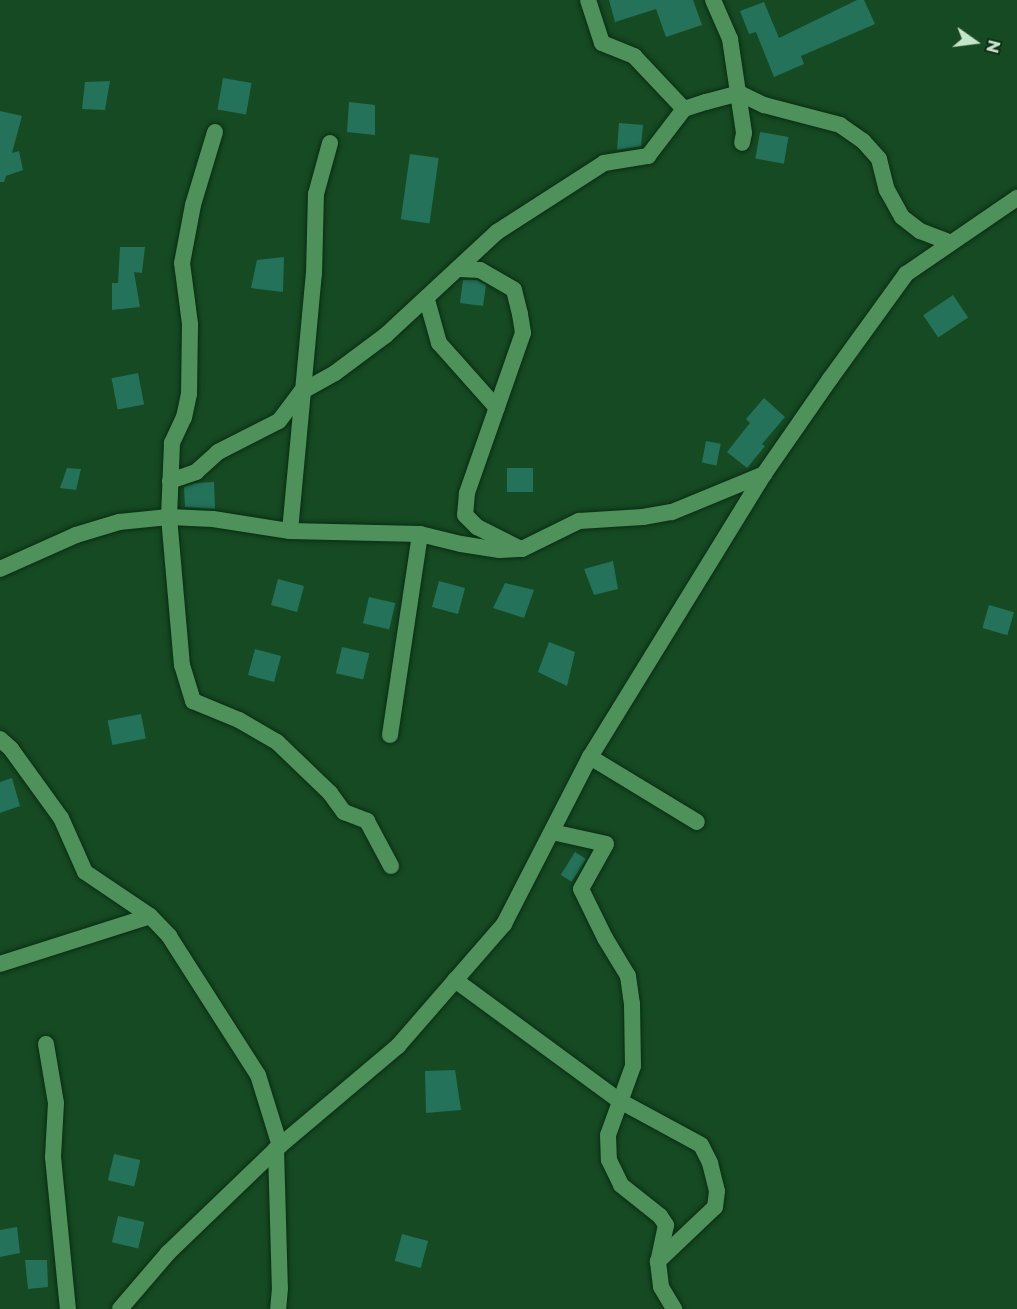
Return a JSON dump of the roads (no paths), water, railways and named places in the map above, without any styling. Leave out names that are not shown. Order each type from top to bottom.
[{"type":"street","points":[[588,0],[602,43],[634,56],[684,109]]},
{"type":"street","points":[[713,0],[730,39],[744,133],[742,143]]},
{"type":"street","points":[[170,481],[196,471],[218,452],[279,421],[301,392],[335,373],[386,336],[497,232],[604,164],[648,156],[684,109],[739,93],[764,105],[840,125],[863,141],[879,159],[887,190],[902,217],[920,231],[951,243]]},
{"type":"street","points":[[215,132],[193,205],[182,263],[190,324],[189,394],[184,417],[172,443],[169,517],[182,664],[193,701],[239,720],[277,742],[330,793],[344,812],[367,821],[391,866]]},
{"type":"street","points":[[290,531],[301,392],[314,274],[316,194],[330,143]]},
{"type":"street","points":[[120,1309],[168,1253],[278,1147],[398,1046],[504,924],[590,757],[764,474],[906,274],[1017,198]]},
{"type":"street","points":[[460,269],[480,270],[514,290],[523,333],[467,493],[465,515],[477,527],[522,549]]},
{"type":"street","points":[[427,300],[440,343],[497,408]]},
{"type":"street","points":[[0,569],[86,531],[118,522],[169,517],[213,519],[290,531],[420,534],[471,546],[522,549],[579,521],[643,517],[672,512],[764,474]]},
{"type":"street","points":[[715,494],[747,501]]},
{"type":"street","points":[[390,735],[420,534]]},
{"type":"street","points":[[0,739],[11,749],[61,818],[85,872],[150,916],[169,936],[258,1075],[278,1147],[280,1288],[278,1309]]},
{"type":"street","points":[[590,757],[697,822]]},
{"type":"street","points":[[552,832],[606,844],[581,889],[605,938],[628,976],[632,1005],[633,1066],[608,1135],[609,1160],[621,1185],[660,1216],[666,1225],[658,1262],[661,1287],[674,1309]]},
{"type":"street","points":[[0,964],[150,916]]},
{"type":"street","points":[[455,980],[620,1101],[701,1145],[711,1163],[717,1191],[715,1207],[658,1262]]},
{"type":"street","points":[[45,1044],[56,1103],[53,1156],[68,1309]]}]
